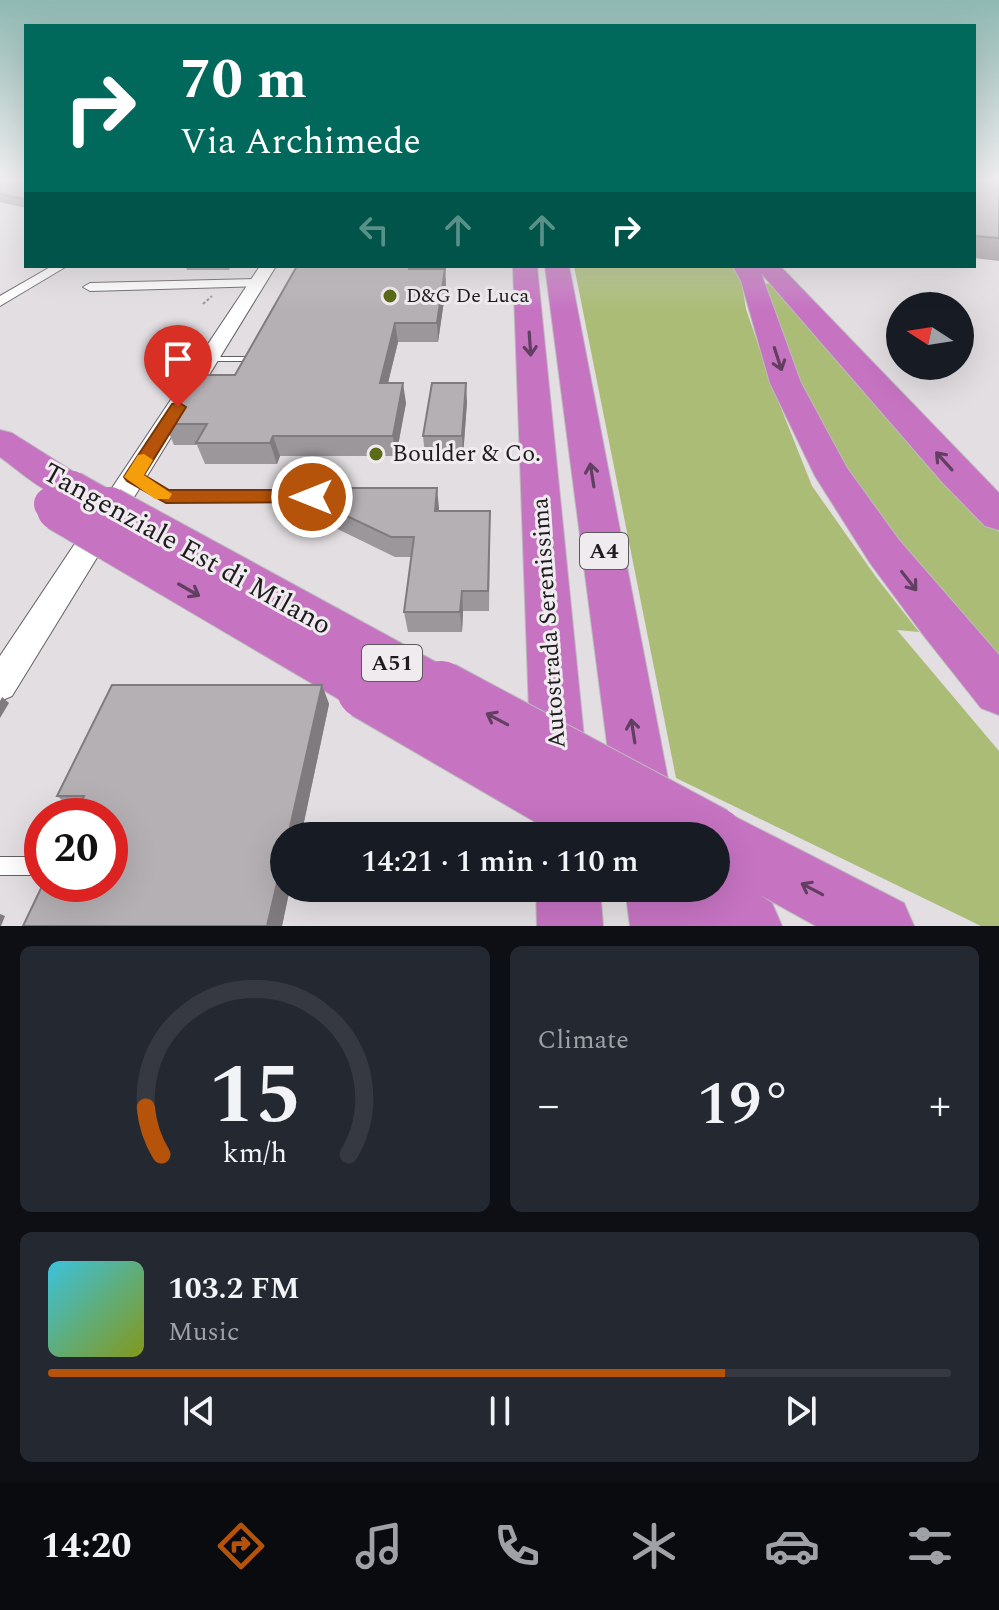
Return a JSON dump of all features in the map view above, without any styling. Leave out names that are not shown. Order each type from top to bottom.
[{"type":"highway","name":"Autostrada Serenissima","points":[[525,268],[563,822]]},
{"type":"highway","name":"A4","points":[[557,268],[647,822]]},
{"type":"highway","points":[[746,268],[790,394],[841,489],[929,608],[999,691]]},
{"type":"highway","points":[[769,268],[956,474],[999,516]]},
{"type":"highway","name":"Tangenziale Est di Milano","points":[[0,441],[62,496],[187,589],[465,744],[594,822]]},
{"type":"highway","name":"Tangenziale Est di Milano","points":[[0,469],[211,567],[687,822]]},
{"type":"highway","name":"Tangenziale Est di Milano","points":[[730,845],[881,926]]},
{"type":"highway","points":[[569,902],[570,926]]},
{"type":"highway","points":[[659,902],[663,926]]},
{"type":"highway","points":[[714,902],[749,926]]},
{"type":"street","points":[[0,302],[58,268]]},
{"type":"street","points":[[90,287],[263,275]]},
{"type":"street","points":[[0,685],[263,275]]},
{"type":"lane","points":[[209,359],[251,359],[259,346]]},
{"type":"lane","points":[[134,477],[166,496],[342,497]]},
{"type":"lane","points":[[0,866],[24,866]]},
{"type":"green space","points":[[574,268],[733,268],[741,279],[746,309],[773,388],[812,486],[919,632],[897,630],[999,751],[999,926],[981,926],[676,778]]},
{"type":"green space","points":[[763,283],[771,284],[959,494],[999,532],[999,677],[815,429]]},
{"type":"building","points":[[976,224],[999,224],[999,238],[976,236]]},
{"type":"building","points":[[296,268],[445,269],[437,323],[395,323],[380,383],[403,383],[393,436],[273,436],[270,443],[196,443],[207,424],[165,424],[197,375],[235,375]]},
{"type":"building","points":[[432,383],[466,383],[462,436],[423,436]]},
{"type":"building","points":[[312,488],[437,488],[435,511],[490,511],[488,591],[462,591],[460,612],[404,612],[414,537],[391,537],[309,498]]},
{"type":"building","points":[[112,685],[322,685],[291,822],[270,822],[270,902],[273,902],[267,926],[23,926],[34,902],[128,902],[128,798],[57,796]]},
{"type":"slow traffic","points":[[144,460],[134,477],[162,494]]},
{"type":"place","name":"D&G De Luca","points":[[390,296]]},
{"type":"place","name":"Boulder & Co.","points":[[376,454]]},
{"type":"route","points":[[178,407],[134,477],[166,496],[312,497]]}]
